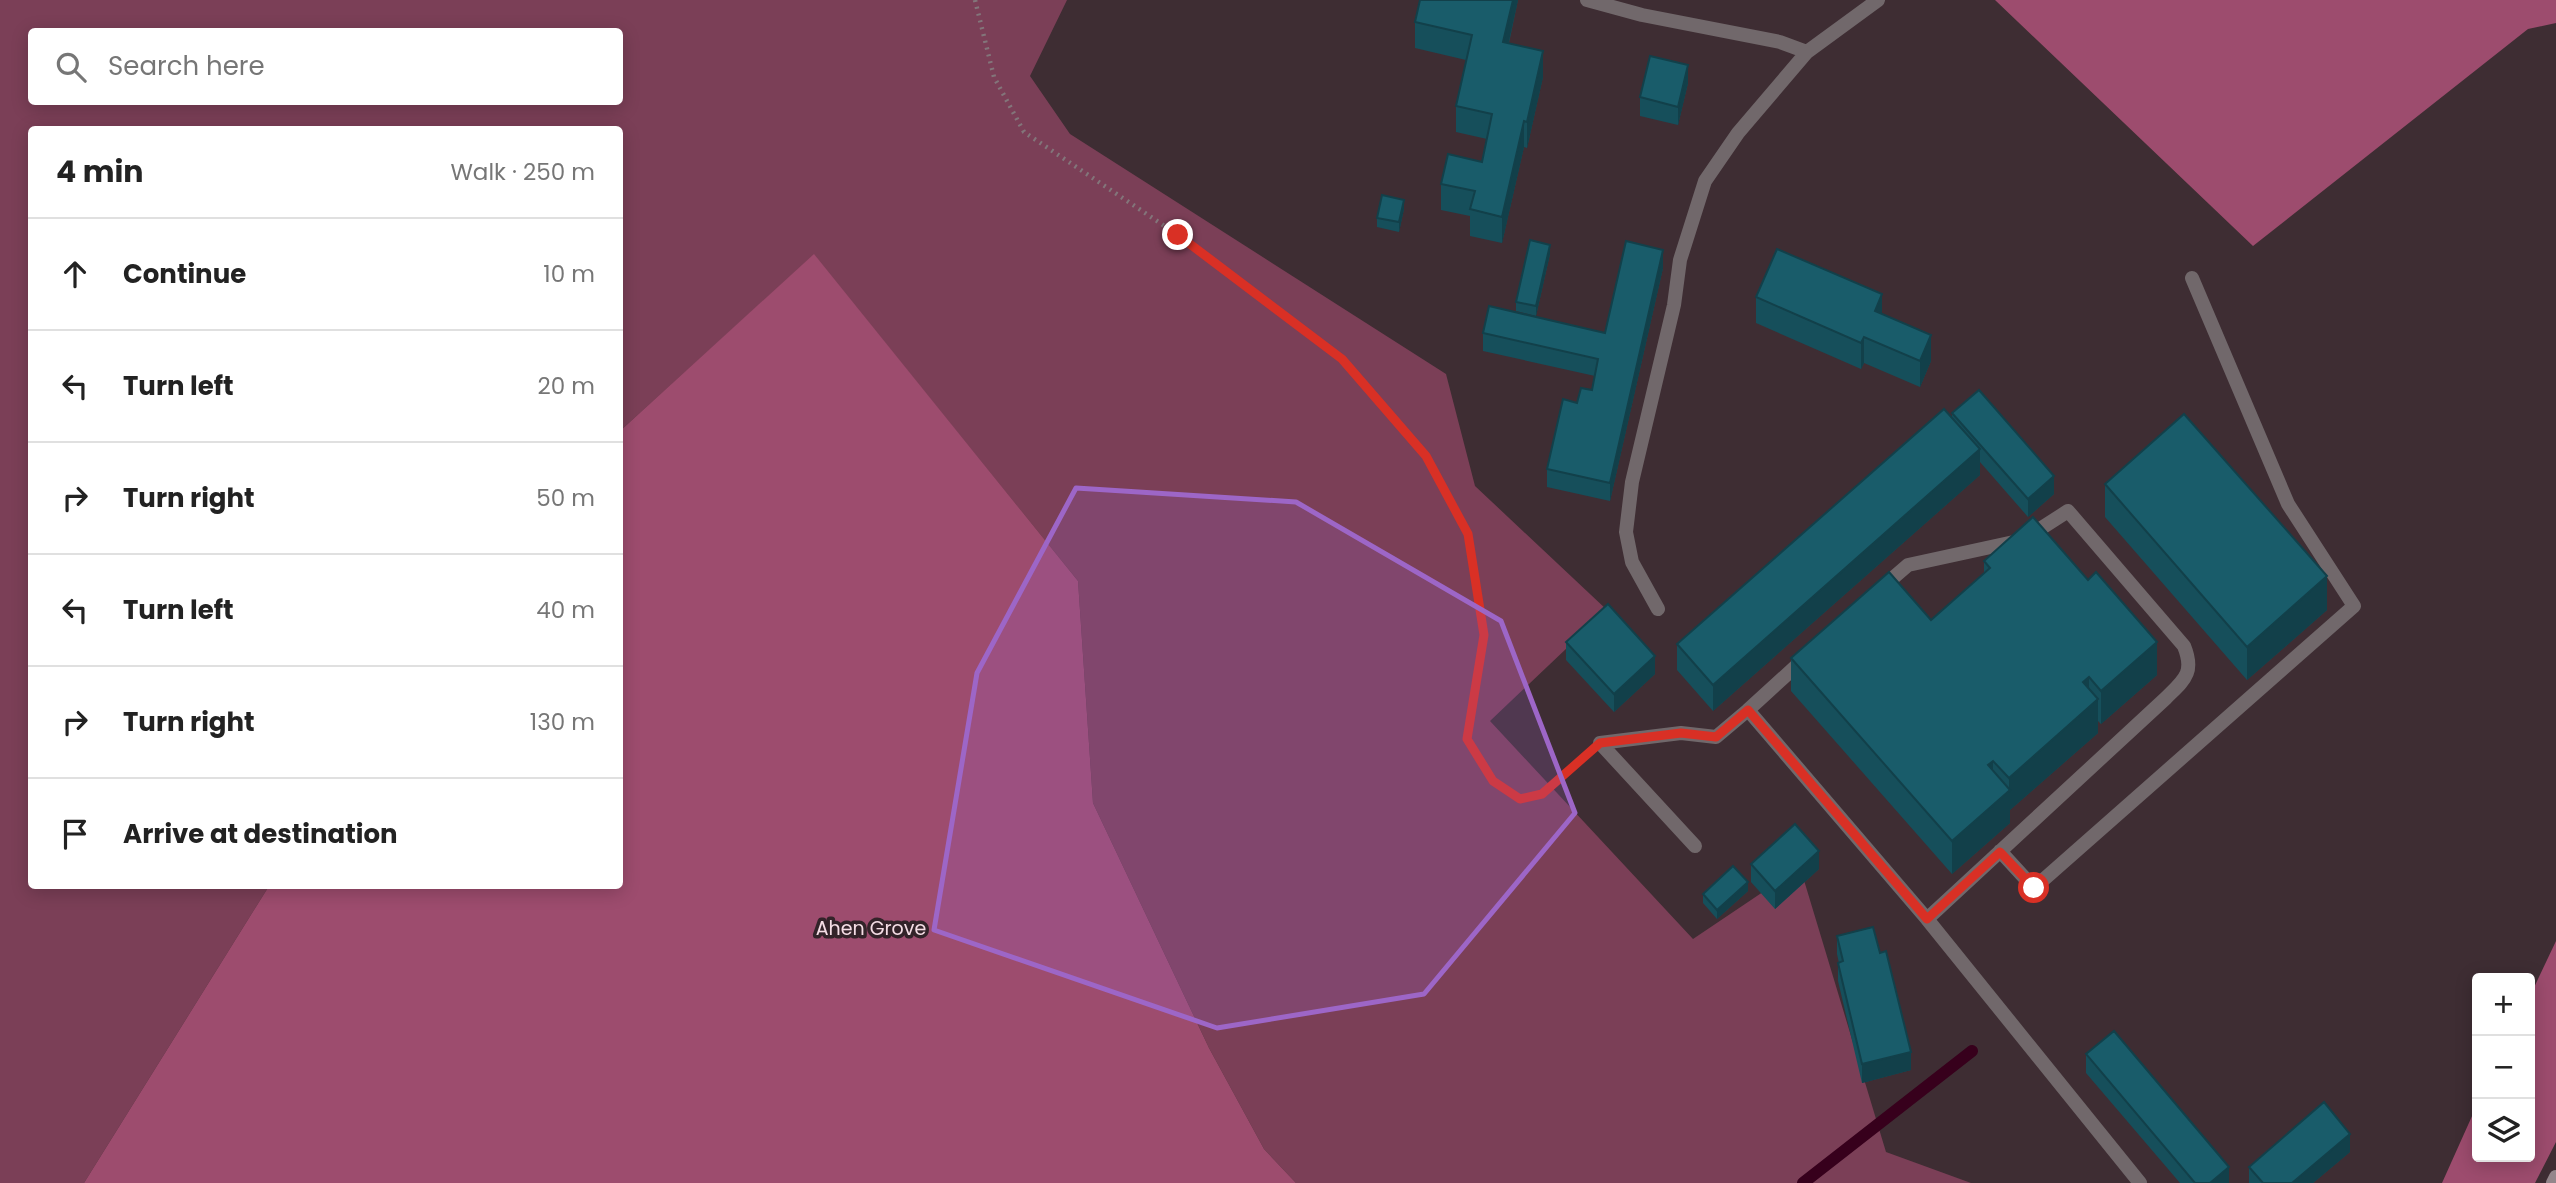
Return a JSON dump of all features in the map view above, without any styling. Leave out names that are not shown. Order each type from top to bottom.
[{"type":"street","points":[[2553,1183],[2556,1177]]},
{"type":"lane","points":[[1587,0],[1642,15],[1780,41],[1807,52]]},
{"type":"lane","points":[[1658,609],[1632,562],[1626,532],[1632,482],[1674,305],[1680,260],[1705,181],[1738,133],[1807,52],[1878,0]]},
{"type":"lane","points":[[2000,852],[2034,888],[2354,606],[2288,504],[2192,278]]},
{"type":"lane","points":[[1868,601],[1908,565],[2024,540],[2068,511],[2184,646],[2190,662],[2188,674],[2180,684],[1927,919]]},
{"type":"lane","points":[[1600,743],[1681,733],[1716,737],[1818,647]]},
{"type":"lane","points":[[1748,710],[1927,919],[2140,1183]]},
{"type":"lane","points":[[1600,743],[1695,846]]},
{"type":"path","points":[[975,0],[994,77],[1024,132],[1178,235],[1342,359],[1426,456],[1468,534],[1484,635],[1467,739],[1493,781],[1520,799],[1542,794],[1600,743]]},
{"type":"highlighted area","points":[[1076,488],[1296,502],[1501,621],[1575,813],[1424,994],[1217,1028],[934,930],[977,673]]},
{"type":"shaded area","points":[[0,0],[1067,0],[1030,76],[1070,134],[1446,374],[1475,486],[1607,610],[1490,721],[1693,939],[1800,867],[1886,1152],[1971,1183],[1296,1183],[1264,1149],[1209,1048],[1093,803],[1078,581],[814,255],[623,428],[623,126],[28,126],[28,889],[267,889],[84,1183],[0,1183]]},
{"type":"green space","points":[[1995,0],[2556,0],[2556,23],[2528,29],[2253,246]]},
{"type":"green space","name":"Ahen Grove","points":[[814,254],[1078,581],[1093,803],[1209,1048],[1264,1149],[1296,1183],[84,1183],[267,889],[623,889],[623,428]]},
{"type":"green space","points":[[2556,941],[2556,1142],[2535,1183],[2442,1183],[2472,1116],[2472,1162],[2535,1162],[2535,985]]},
{"type":"building","points":[[1420,0],[1513,0],[1503,42],[1543,51],[1502,217],[1470,209],[1475,191],[1441,184],[1448,154],[1482,162],[1492,114],[1456,106],[1472,35],[1415,22]]},
{"type":"building","points":[[1650,56],[1688,65],[1678,107],[1640,97]]},
{"type":"building","points":[[1382,195],[1404,200],[1399,222],[1377,218]]},
{"type":"building","points":[[1530,240],[1550,245],[1536,306],[1516,302]]},
{"type":"building","points":[[1626,241],[1663,250],[1610,483],[1547,469],[1563,399],[1577,403],[1581,388],[1592,390],[1598,359],[1483,333],[1489,306],[1605,333]]},
{"type":"building","points":[[1777,249],[1882,294],[1875,311],[1931,335],[1920,361],[1864,337],[1861,343],[1756,297]]},
{"type":"building","points":[[1979,390],[2054,476],[2028,499],[1952,413]]},
{"type":"building","points":[[1944,409],[1980,449],[1713,685],[1677,644]]},
{"type":"building","points":[[2184,414],[2327,576],[2247,647],[2105,484]]},
{"type":"building","points":[[2033,517],[2088,580],[2096,572],[2157,642],[2101,691],[2089,677],[2083,682],[2098,699],[2009,778],[1993,761],[1988,765],[2010,790],[1952,841],[1791,658],[1889,572],[1931,620],[1990,568],[1984,561]]},
{"type":"building","points":[[1608,604],[1655,656],[1614,694],[1566,642]]},
{"type":"building","points":[[1795,824],[1819,851],[1775,891],[1751,864]]},
{"type":"building","points":[[1733,866],[1748,882],[1717,910],[1703,894]]},
{"type":"building","points":[[1873,927],[1880,953],[1886,951],[1911,1052],[1862,1064],[1838,963],[1843,961],[1837,936]]},
{"type":"building","points":[[2114,1031],[2229,1167],[2210,1183],[2195,1183],[2086,1054]]},
{"type":"building","points":[[2324,1102],[2350,1134],[2292,1183],[2263,1183],[2249,1167]]},
{"type":"waterway","points":[[1803,1183],[1972,1051]]},
{"type":"route","points":[[1178,235],[1342,359],[1426,456],[1468,534],[1484,635],[1467,739],[1493,781],[1520,799],[1542,794],[1600,743],[1681,733],[1716,737],[1748,710],[1927,919],[2000,852],[2034,888]]}]
